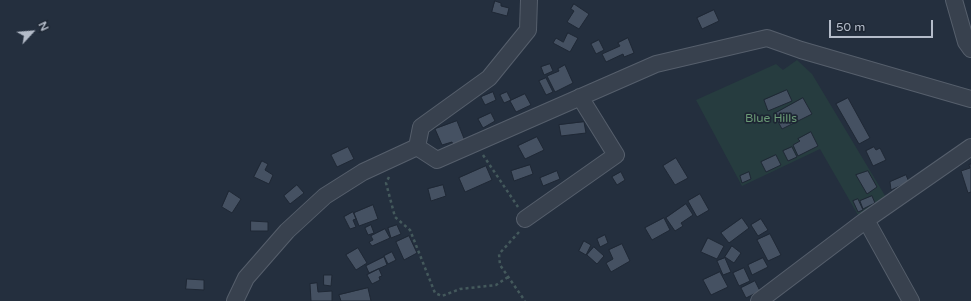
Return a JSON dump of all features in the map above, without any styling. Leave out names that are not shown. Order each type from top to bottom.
[{"type":"street","points":[[417,147],[421,127],[489,78],[528,30],[529,0]]},
{"type":"street","points":[[954,0],[962,30],[971,49]]},
{"type":"street","points":[[417,147],[437,160],[580,96],[656,64],[767,38],[971,99]]},
{"type":"street","points":[[525,219],[616,154],[580,96]]},
{"type":"street","points":[[235,301],[246,278],[287,231],[325,196],[363,172],[417,147]]},
{"type":"street","points":[[759,301],[866,220],[971,147]]},
{"type":"street","points":[[866,220],[911,301]]},
{"type":"path","points":[[474,143],[525,219],[522,228],[499,254],[500,265],[525,301]]},
{"type":"path","points":[[391,172],[386,183],[395,217],[410,230],[435,293],[442,296],[460,289],[496,285],[508,278]]},
{"type":"green space","name":"Blue Hills","points":[[797,60],[812,74],[887,199],[858,215],[820,149],[742,186],[696,100],[776,64],[783,70]]},
{"type":"building","points":[[495,1],[501,3],[501,6],[509,8],[507,16],[492,12]]},
{"type":"building","points":[[574,4],[589,14],[579,29],[567,22],[574,11],[571,9]]},
{"type":"building","points":[[714,10],[719,21],[702,29],[697,18]]},
{"type":"building","points":[[568,33],[578,38],[570,52],[553,43],[556,38],[563,42]]},
{"type":"building","points":[[628,38],[634,53],[624,57],[623,54],[606,62],[602,54],[620,46],[618,43]]},
{"type":"building","points":[[599,40],[604,50],[596,54],[591,44]]},
{"type":"building","points":[[550,64],[553,71],[544,75],[541,67]]},
{"type":"building","points":[[565,65],[573,83],[555,92],[547,76],[559,71],[558,69]]},
{"type":"building","points":[[546,78],[553,92],[546,95],[539,81]]},
{"type":"building","points":[[787,90],[792,101],[768,111],[764,100]]},
{"type":"building","points":[[493,92],[496,100],[485,105],[481,97]]},
{"type":"building","points":[[507,92],[511,100],[504,103],[500,95]]},
{"type":"building","points":[[525,94],[531,105],[516,112],[510,101]]},
{"type":"building","points":[[803,98],[812,114],[782,129],[774,114]]},
{"type":"building","points":[[848,98],[870,138],[859,144],[836,104]]},
{"type":"building","points":[[491,113],[495,121],[483,128],[478,119]]},
{"type":"building","points":[[457,121],[465,141],[453,145],[452,142],[442,145],[435,129]]},
{"type":"building","points":[[584,122],[586,133],[561,136],[559,125]]},
{"type":"building","points":[[811,132],[818,146],[798,156],[793,145],[800,141],[798,139]]},
{"type":"building","points":[[537,137],[544,150],[525,159],[518,146]]},
{"type":"building","points":[[348,147],[354,159],[337,167],[331,155]]},
{"type":"building","points":[[792,147],[797,157],[788,161],[783,151]]},
{"type":"building","points":[[874,147],[876,150],[880,148],[886,160],[873,166],[866,151]]},
{"type":"building","points":[[776,155],[781,165],[766,172],[761,162]]},
{"type":"building","points":[[676,158],[688,178],[675,185],[663,166]]},
{"type":"building","points":[[262,161],[268,164],[265,170],[273,175],[269,184],[254,177]]},
{"type":"building","points":[[971,164],[971,192],[968,193],[961,171],[970,168],[969,165]]},
{"type":"building","points":[[530,165],[533,174],[514,181],[511,171]]},
{"type":"building","points":[[486,166],[492,180],[465,192],[459,178]]},
{"type":"building","points":[[557,171],[560,179],[543,186],[540,178]]},
{"type":"building","points":[[868,171],[877,187],[867,194],[856,175]]},
{"type":"building","points":[[621,172],[625,180],[617,185],[612,177]]},
{"type":"building","points":[[749,172],[751,179],[742,183],[740,176]]},
{"type":"building","points":[[906,175],[909,182],[891,190],[890,182]]},
{"type":"building","points":[[297,185],[304,193],[290,204],[284,196]]},
{"type":"building","points":[[443,185],[446,196],[431,201],[428,189]]},
{"type":"building","points":[[229,191],[241,199],[232,213],[222,207]]},
{"type":"building","points":[[700,194],[709,210],[697,217],[688,201]]},
{"type":"building","points":[[872,196],[875,203],[863,209],[860,201]]},
{"type":"building","points":[[858,199],[863,210],[858,212],[853,201]]},
{"type":"building","points":[[686,204],[693,215],[681,223],[683,226],[675,231],[666,218]]},
{"type":"building","points":[[373,205],[378,219],[359,226],[354,213]]},
{"type":"building","points":[[353,212],[356,219],[353,220],[356,227],[350,229],[344,217]]},
{"type":"building","points":[[664,218],[670,230],[652,240],[645,228]]},
{"type":"building","points":[[742,218],[749,228],[729,243],[721,233]]},
{"type":"building","points":[[761,219],[768,230],[758,236],[751,225]]},
{"type":"building","points":[[251,221],[268,222],[268,231],[251,231]]},
{"type":"building","points":[[371,225],[374,233],[368,235],[365,228]]},
{"type":"building","points":[[397,225],[401,234],[391,238],[388,228]]},
{"type":"building","points":[[385,229],[390,238],[372,246],[369,242],[373,240],[371,236]]},
{"type":"building","points":[[770,234],[781,255],[768,261],[757,240]]},
{"type":"building","points":[[605,235],[608,243],[600,247],[597,239]]},
{"type":"building","points":[[409,236],[417,253],[404,260],[396,242]]},
{"type":"building","points":[[708,238],[724,246],[717,259],[701,252]]},
{"type":"building","points":[[584,241],[591,245],[586,255],[579,251]]},
{"type":"building","points":[[622,244],[630,261],[611,272],[606,263],[613,259],[609,250]]},
{"type":"building","points":[[732,246],[741,253],[734,263],[725,257]]},
{"type":"building","points":[[594,247],[604,256],[597,264],[587,255]]},
{"type":"building","points":[[358,248],[367,263],[356,270],[346,255]]},
{"type":"building","points":[[392,252],[396,260],[388,264],[384,256]]},
{"type":"building","points":[[384,257],[387,265],[369,273],[366,266]]},
{"type":"building","points":[[725,258],[731,272],[723,275],[717,261]]},
{"type":"building","points":[[763,258],[768,267],[752,275],[748,265]]},
{"type":"building","points":[[744,268],[750,281],[739,286],[733,273]]},
{"type":"building","points":[[379,269],[382,276],[379,277],[380,280],[372,284],[367,275]]},
{"type":"building","points":[[720,272],[728,287],[711,295],[703,280]]},
{"type":"building","points":[[324,275],[332,275],[331,286],[324,285]]},
{"type":"building","points":[[187,279],[204,280],[204,290],[186,289]]},
{"type":"building","points":[[755,281],[760,291],[746,298],[741,288]]},
{"type":"building","points":[[317,283],[318,292],[332,291],[332,301],[311,301],[310,284]]},
{"type":"building","points":[[368,288],[371,301],[341,301],[339,295]]}]
